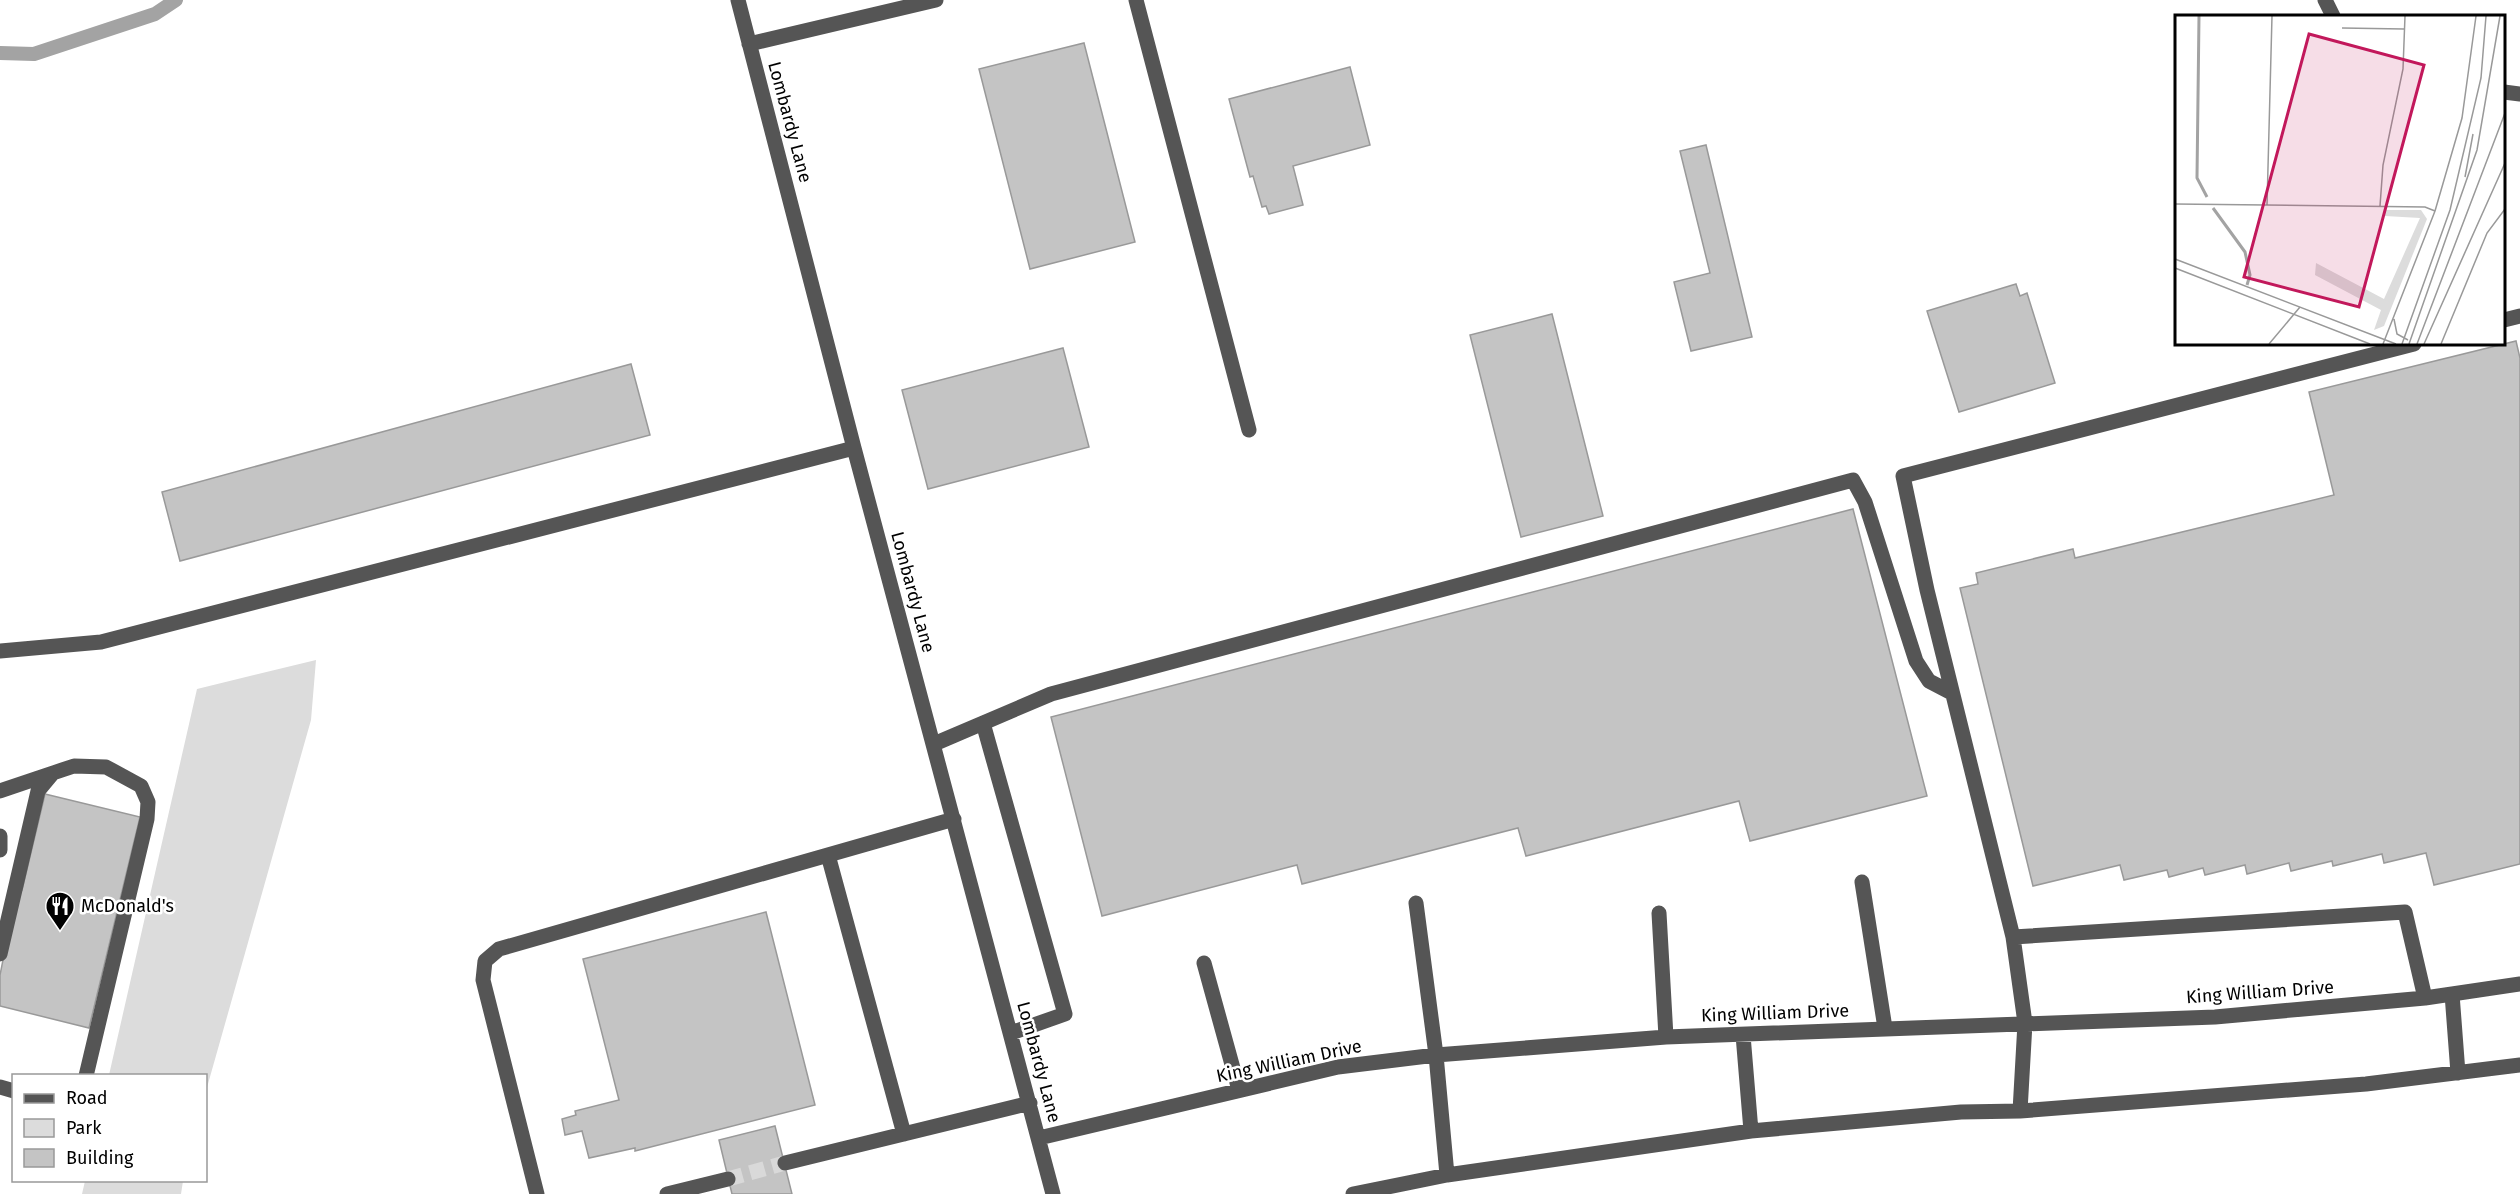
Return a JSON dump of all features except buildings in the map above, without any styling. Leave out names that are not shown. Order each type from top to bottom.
[{"type":"street","name":"Lombardy Lane","points":[[738,0],[854,448],[1053,1194]]},
{"type":"street","points":[[749,44],[936,0]]},
{"type":"street","points":[[1136,0],[1249,430]]},
{"type":"street","points":[[2325,0],[2332,15]]},
{"type":"street","points":[[2505,92],[2520,94]]},
{"type":"street","points":[[2505,320],[2520,316]]},
{"type":"street","points":[[2020,1111],[2025,1023],[2013,937],[1952,693],[1903,476],[2410,345]]},
{"type":"street","points":[[0,651],[101,642],[854,448]]},
{"type":"street","points":[[934,744],[1051,694],[1854,480],[1865,502],[1917,661],[1929,681],[1952,693]]},
{"type":"street","points":[[983,723],[1065,1014],[1011,1033]]},
{"type":"street","points":[[0,791],[74,766],[106,767],[141,786],[148,802],[147,819],[86,1074]]},
{"type":"street","points":[[0,954],[38,790],[53,773]]},
{"type":"street","points":[[537,1194],[483,980],[485,961],[499,948],[954,819]]},
{"type":"street","points":[[0,836],[0,850]]},
{"type":"street","points":[[828,855],[904,1134]]},
{"type":"street","points":[[1863,882],[1885,1028]]},
{"type":"street","points":[[1416,903],[1436,1055],[1447,1175]]},
{"type":"street","points":[[2013,937],[2404,912],[2425,998]]},
{"type":"street","points":[[1659,913],[1666,1037]]},
{"type":"street","points":[[1204,963],[1239,1090]]},
{"type":"street","name":"King William Drive","points":[[1039,1138],[1338,1067],[1436,1055],[1666,1037],[2215,1017],[2425,998],[2520,984]]},
{"type":"street","points":[[2452,994],[2458,1073]]},
{"type":"street","points":[[1743,1035],[1751,1131]]},
{"type":"street","points":[[1353,1194],[1447,1175],[1751,1131],[1961,1112],[2020,1111],[2366,1084],[2520,1065]]},
{"type":"street","points":[[785,1163],[1030,1102]]},
{"type":"street","points":[[667,1194],[728,1179]]},
{"type":"green space","points":[[316,660],[311,720],[207,1087],[207,1074],[109,1074],[197,689]]},
{"type":"green space","points":[[85,1182],[183,1182],[181,1194],[82,1194]]},
{"type":"waterway","points":[[0,53],[34,54],[155,14],[176,0]]},
{"type":"tunnel","points":[[728,1179],[785,1163]]},
{"type":"place","name":"McDonald's","points":[[60,932]]}]
